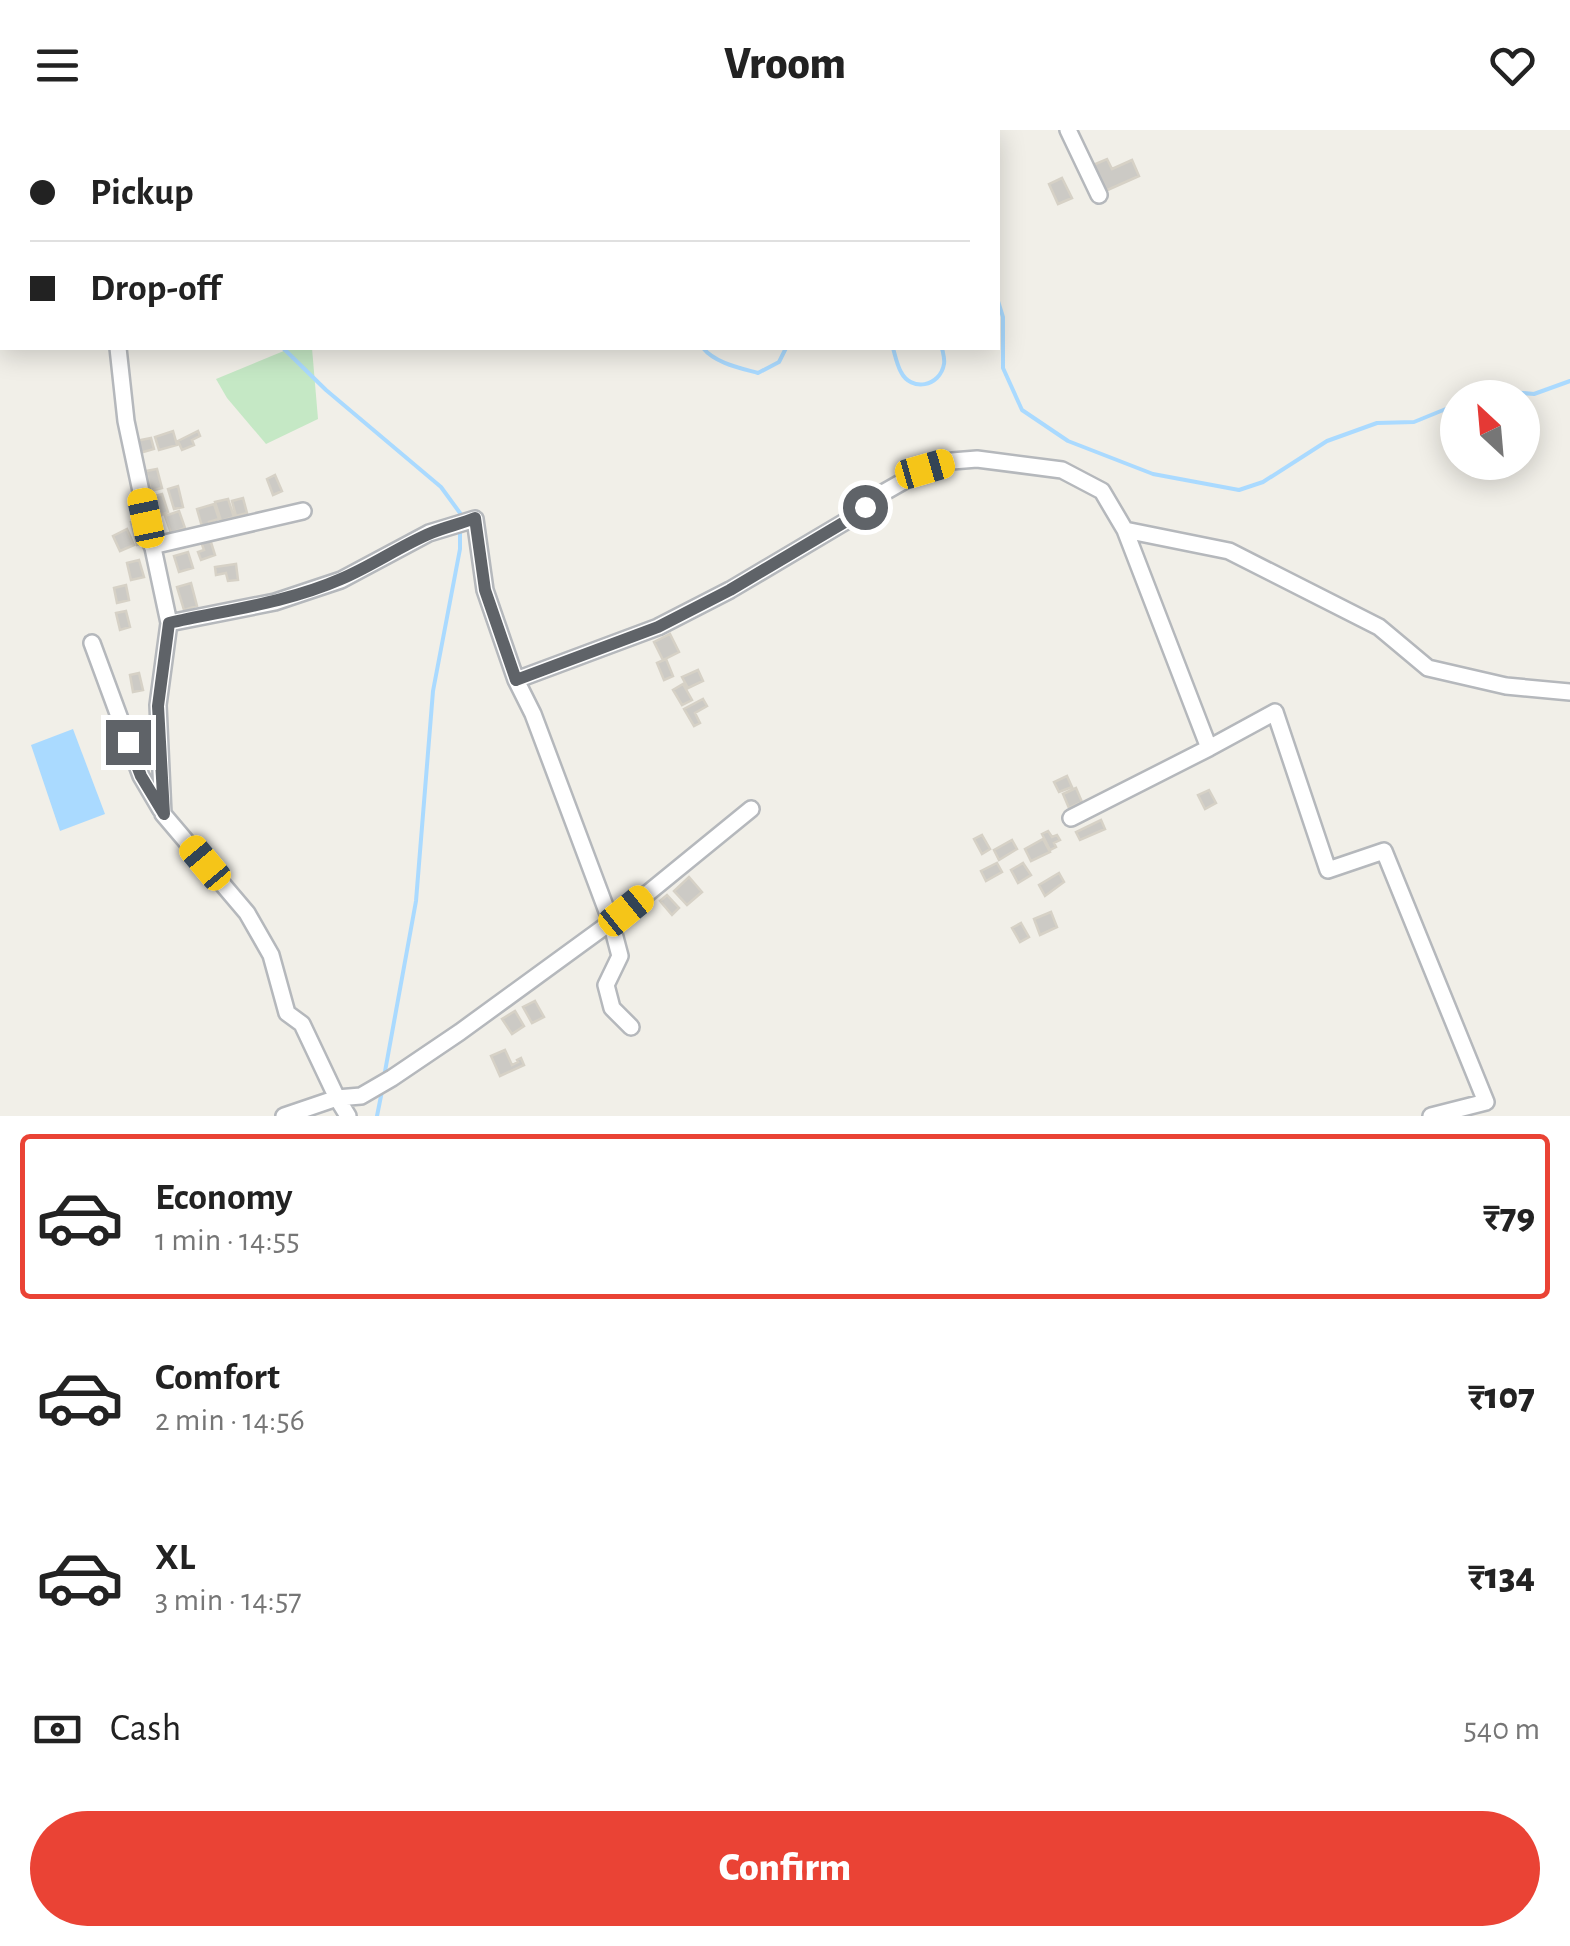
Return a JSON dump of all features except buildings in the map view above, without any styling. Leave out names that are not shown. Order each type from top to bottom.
[{"type":"street","points":[[1068,130],[1099,194]]},
{"type":"street","points":[[118,350],[126,421],[169,623],[158,706],[164,814]]},
{"type":"street","points":[[516,680],[658,627],[730,590],[925,469],[976,459],[1062,470],[1102,491],[1124,530],[1210,748]]},
{"type":"street","points":[[152,546],[302,511]]},
{"type":"street","points":[[169,623],[275,602],[341,580],[430,533],[475,518],[485,590],[516,680],[533,714],[612,922],[620,956],[606,985],[612,1008],[631,1027]]},
{"type":"street","points":[[1124,530],[1228,551],[1379,627],[1428,668],[1506,686],[1570,692]]},
{"type":"street","points":[[92,643],[141,776],[164,814],[247,913],[271,955],[287,1014],[302,1024],[348,1116]]},
{"type":"street","points":[[1071,818],[1275,712],[1328,870],[1384,851],[1488,1109],[1431,1116]]},
{"type":"street","points":[[284,1116],[337,1098],[361,1096],[392,1078],[612,922],[751,809]]},
{"type":"green space","points":[[286,350],[312,350],[318,419],[266,444],[216,379]]},
{"type":"water","points":[[73,729],[105,814],[60,831],[31,745]]},
{"type":"waterway","points":[[1000,307],[1003,368],[1022,410],[1068,441],[1153,474],[1239,490],[1263,482],[1327,441],[1377,423],[1414,422],[1440,411]]},
{"type":"waterway","points":[[285,350],[326,390],[441,487],[460,518]]},
{"type":"waterway","points":[[705,350],[721,361],[758,373],[779,362],[785,350]]},
{"type":"waterway","points":[[894,350],[901,372],[918,384],[937,378],[944,362],[942,350]]},
{"type":"waterway","points":[[1540,392],[1570,381]]},
{"type":"waterway","points":[[384,1077],[416,901],[433,691],[460,549],[460,528]]},
{"type":"waterway","points":[[377,1116],[382,1091]]},
{"type":"route","points":[[128,742],[141,776],[164,814],[158,706],[169,623],[275,602],[318,588],[452,525],[475,518],[485,590],[516,680],[658,627],[730,590],[865,507]]}]
